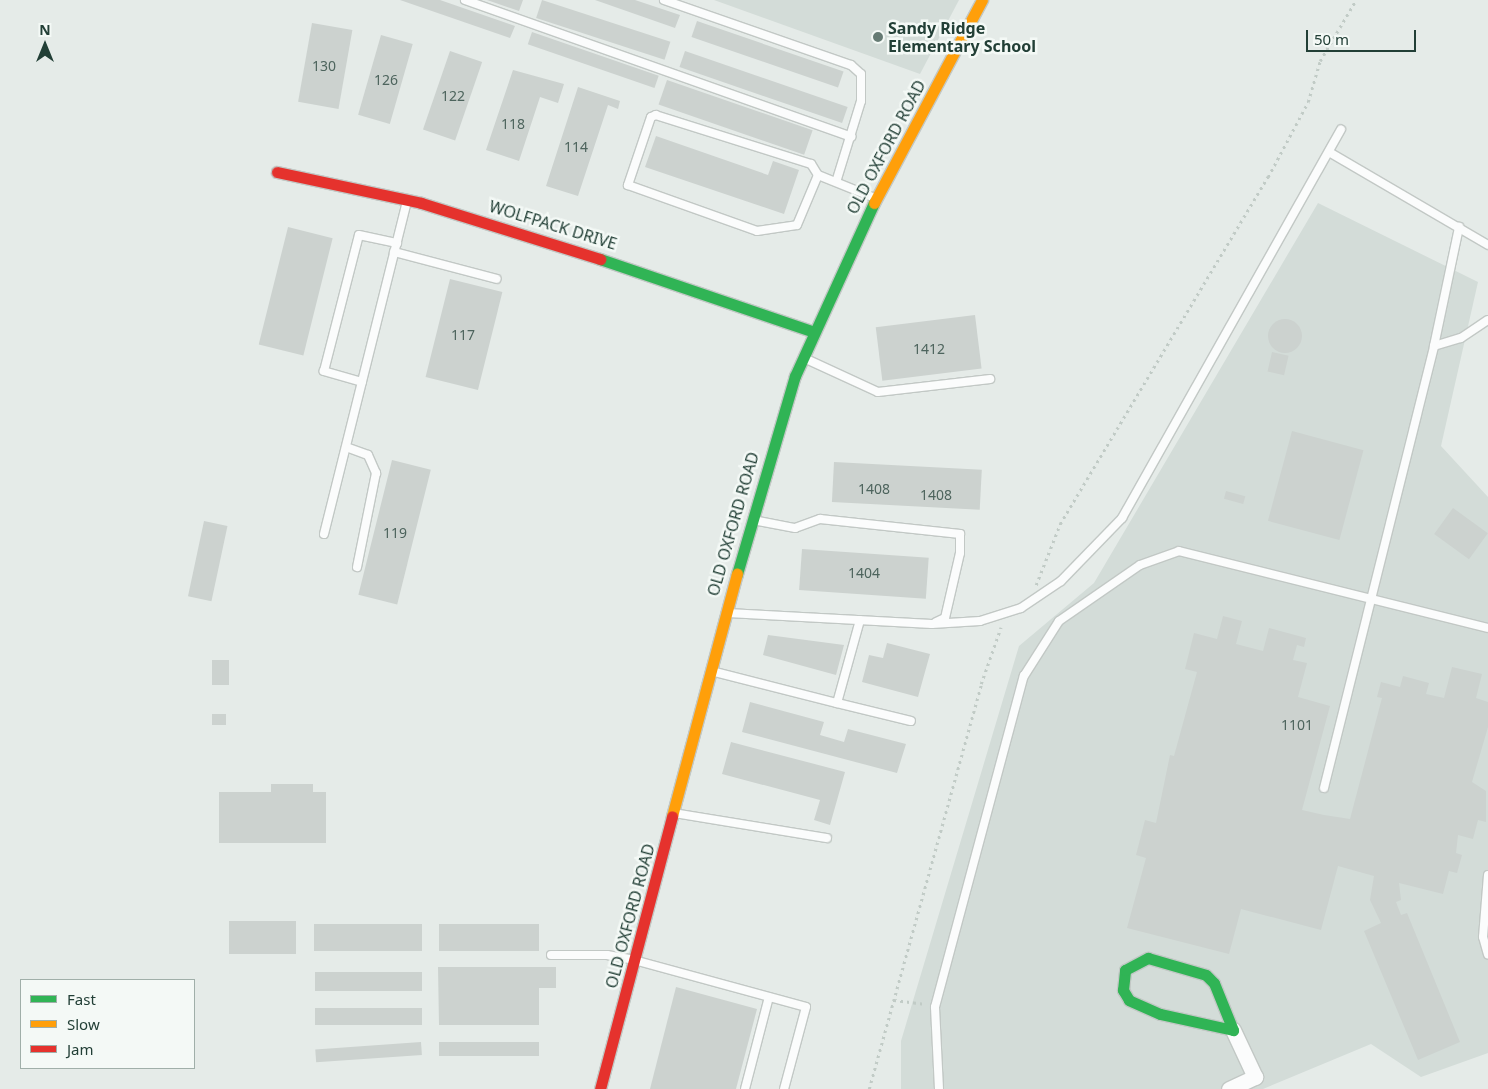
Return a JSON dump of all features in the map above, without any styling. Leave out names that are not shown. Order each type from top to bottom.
[{"type":"street","name":"OLD OXFORD ROAD","points":[[600,1089],[751,520],[802,358],[812,331],[877,199],[982,0]]},
{"type":"street","name":"WOLFPACK DRIVE","points":[[277,172],[408,200],[575,248],[812,331]]},
{"type":"street","points":[[1229,1089],[1255,1077],[1214,983],[1206,975],[1148,958],[1125,970],[1122,985],[1129,1000],[1160,1014],[1233,1030]]},
{"type":"lane","points":[[465,0],[850,138]]},
{"type":"lane","points":[[664,0],[851,65],[861,74],[863,87],[837,179]]},
{"type":"lane","points":[[818,175],[797,225],[776,230],[757,230],[628,185],[651,117],[656,115],[811,164],[818,175],[837,179],[877,199]]},
{"type":"lane","points":[[726,613],[932,624],[980,621],[1006,614],[1033,602],[1098,547],[1122,518],[1341,130]]},
{"type":"lane","points":[[1329,152],[1488,245]]},
{"type":"lane","points":[[324,534],[408,200]]},
{"type":"lane","points":[[1324,788],[1434,346],[1459,227]]},
{"type":"lane","points":[[362,382],[324,372],[359,235],[397,243]]},
{"type":"lane","points":[[394,252],[497,279]]},
{"type":"lane","points":[[1434,346],[1462,338],[1488,320]]},
{"type":"lane","points":[[802,358],[878,392],[990,379]]},
{"type":"lane","points":[[346,447],[368,455],[376,473],[357,567]]},
{"type":"lane","points":[[751,520],[784,528],[820,519],[960,534],[960,553],[945,618],[932,624]]},
{"type":"lane","points":[[939,1089],[935,1007],[1024,676],[1059,621],[1140,565],[1179,551],[1488,628]]},
{"type":"lane","points":[[837,703],[860,620]]},
{"type":"lane","points":[[711,671],[911,721]]},
{"type":"lane","points":[[674,813],[827,838]]},
{"type":"lane","points":[[1488,875],[1483,937],[1488,954]]},
{"type":"lane","points":[[551,955],[608,955],[634,960],[806,1007],[784,1089]]},
{"type":"lane","points":[[745,1089],[769,997]]},
{"type":"path","points":[[1033,602],[1038,574],[1060,524],[1268,177],[1308,102],[1320,61],[1356,0]]},
{"type":"path","points":[[869,1089],[981,684],[1006,614]]},
{"type":"path","points":[[894,1000],[935,1007]]},
{"type":"shaded area","name":"Sandy Ridge Elementary School","points":[[714,0],[959,0],[920,74]]},
{"type":"shaded area","points":[[1318,203],[1478,282],[1441,446],[1488,497],[1488,1053],[1421,1077],[1371,1044],[1263,1089],[901,1089],[901,1041],[1019,646],[1094,583]]},
{"type":"building","points":[[400,0],[440,0],[515,26],[510,38]]},
{"type":"building","points":[[487,0],[523,0],[519,11]]},
{"type":"building","points":[[542,0],[670,42],[665,60],[536,18]]},
{"type":"building","points":[[595,0],[635,0],[680,15],[675,28]]},
{"type":"building","points":[[697,21],[844,71],[838,88],[691,37]]},
{"type":"building","points":[[312,23],[352,30],[338,109],[298,102]]},
{"type":"building","points":[[532,32],[659,76],[654,88],[528,44]]},
{"type":"building","points":[[381,35],[413,44],[390,124],[358,115]]},
{"type":"building","points":[[450,51],[482,62],[455,141],[423,129]]},
{"type":"building","points":[[685,51],[848,107],[842,123],[679,67]]},
{"type":"building","points":[[513,70],[564,84],[558,103],[540,97],[519,161],[486,150]]},
{"type":"building","points":[[667,80],[813,130],[804,155],[659,105]]},
{"type":"building","points":[[578,87],[620,101],[618,109],[608,105],[578,196],[546,186]]},
{"type":"building","points":[[656,136],[768,175],[773,161],[799,170],[784,214],[645,167]]},
{"type":"building","points":[[288,227],[333,238],[303,356],[259,344]]},
{"type":"building","points":[[450,279],[502,292],[478,390],[426,377]]},
{"type":"building","points":[[975,315],[982,369],[882,381],[876,327]]},
{"type":"building","points":[[1285,319],[1292,320],[1297,324],[1301,329],[1301,343],[1297,348],[1292,352],[1285,353],[1278,352],[1273,348],[1269,343],[1268,336],[1269,329],[1273,324],[1278,320]]},
{"type":"building","points":[[1272,352],[1289,356],[1284,375],[1268,371]]},
{"type":"building","points":[[1292,431],[1363,450],[1339,540],[1268,521]]},
{"type":"building","points":[[392,460],[431,470],[397,605],[358,595]]},
{"type":"building","points":[[834,462],[982,470],[980,510],[832,502]]},
{"type":"building","points":[[1226,491],[1245,496],[1243,504],[1224,499]]},
{"type":"building","points":[[1453,508],[1488,533],[1469,559],[1434,534]]},
{"type":"building","points":[[204,521],[227,526],[211,601],[188,596]]},
{"type":"building","points":[[802,549],[929,558],[926,599],[799,590]]},
{"type":"building","points":[[1223,616],[1242,621],[1236,644],[1263,651],[1269,628],[1306,638],[1304,647],[1297,645],[1293,660],[1307,663],[1298,697],[1330,706],[1302,810],[1324,815],[1350,819],[1382,698],[1377,697],[1381,682],[1400,687],[1403,676],[1429,683],[1426,694],[1444,698],[1452,667],[1482,674],[1476,698],[1488,702],[1488,727],[1472,782],[1486,791],[1486,822],[1478,820],[1473,839],[1458,835],[1456,853],[1462,855],[1457,873],[1449,871],[1443,894],[1399,883],[1401,900],[1396,902],[1401,915],[1407,913],[1460,1042],[1418,1060],[1364,931],[1381,923],[1370,900],[1374,876],[1338,866],[1321,930],[1241,909],[1229,954],[1127,928],[1146,858],[1136,855],[1145,820],[1156,823],[1170,755],[1174,756],[1197,672],[1185,669],[1194,633],[1217,639]]},
{"type":"building","points":[[768,635],[844,645],[836,675],[763,655]]},
{"type":"building","points":[[887,643],[930,654],[918,697],[862,682],[869,655],[883,658]]},
{"type":"building","points":[[212,660],[229,660],[229,685],[212,685]]},
{"type":"building","points":[[750,702],[824,722],[820,735],[844,742],[848,729],[906,744],[897,773],[742,732]]},
{"type":"building","points":[[212,714],[226,714],[226,725],[212,725]]},
{"type":"building","points":[[731,742],[845,772],[830,825],[814,820],[820,800],[722,774]]},
{"type":"building","points":[[271,784],[313,784],[313,792],[326,792],[326,843],[219,843],[219,792],[271,792]]},
{"type":"building","points":[[229,921],[296,921],[296,954],[229,954]]},
{"type":"building","points":[[314,924],[422,924],[422,951],[314,951]]},
{"type":"building","points":[[439,924],[539,924],[539,951],[439,951]]},
{"type":"building","points":[[438,967],[556,967],[556,988],[539,988],[539,1025],[439,1025]]},
{"type":"building","points":[[315,972],[422,972],[422,991],[315,991]]},
{"type":"building","points":[[676,987],[757,1009],[736,1089],[650,1089]]},
{"type":"building","points":[[315,1008],[422,1008],[422,1025],[315,1025]]},
{"type":"building","points":[[421,1042],[422,1055],[316,1062],[315,1049]]},
{"type":"building","points":[[439,1042],[539,1042],[539,1056],[439,1056]]},
{"type":"traffic: fast","points":[[737,574],[795,376],[874,203]]},
{"type":"traffic: fast","points":[[600,259],[812,331]]},
{"type":"traffic: fast","points":[[1148,958],[1206,975],[1214,983],[1233,1030],[1160,1014],[1129,1000],[1123,990],[1125,970],[1148,958]]},
{"type":"traffic: slow","points":[[874,203],[982,0]]},
{"type":"traffic: slow","points":[[672,816],[737,574]]},
{"type":"traffic: jam","points":[[277,172],[421,203],[600,259]]},
{"type":"traffic: jam","points":[[600,1089],[672,816]]},
{"type":"place","name":"Sandy Ridge Elementary School","points":[[878,37]]}]
